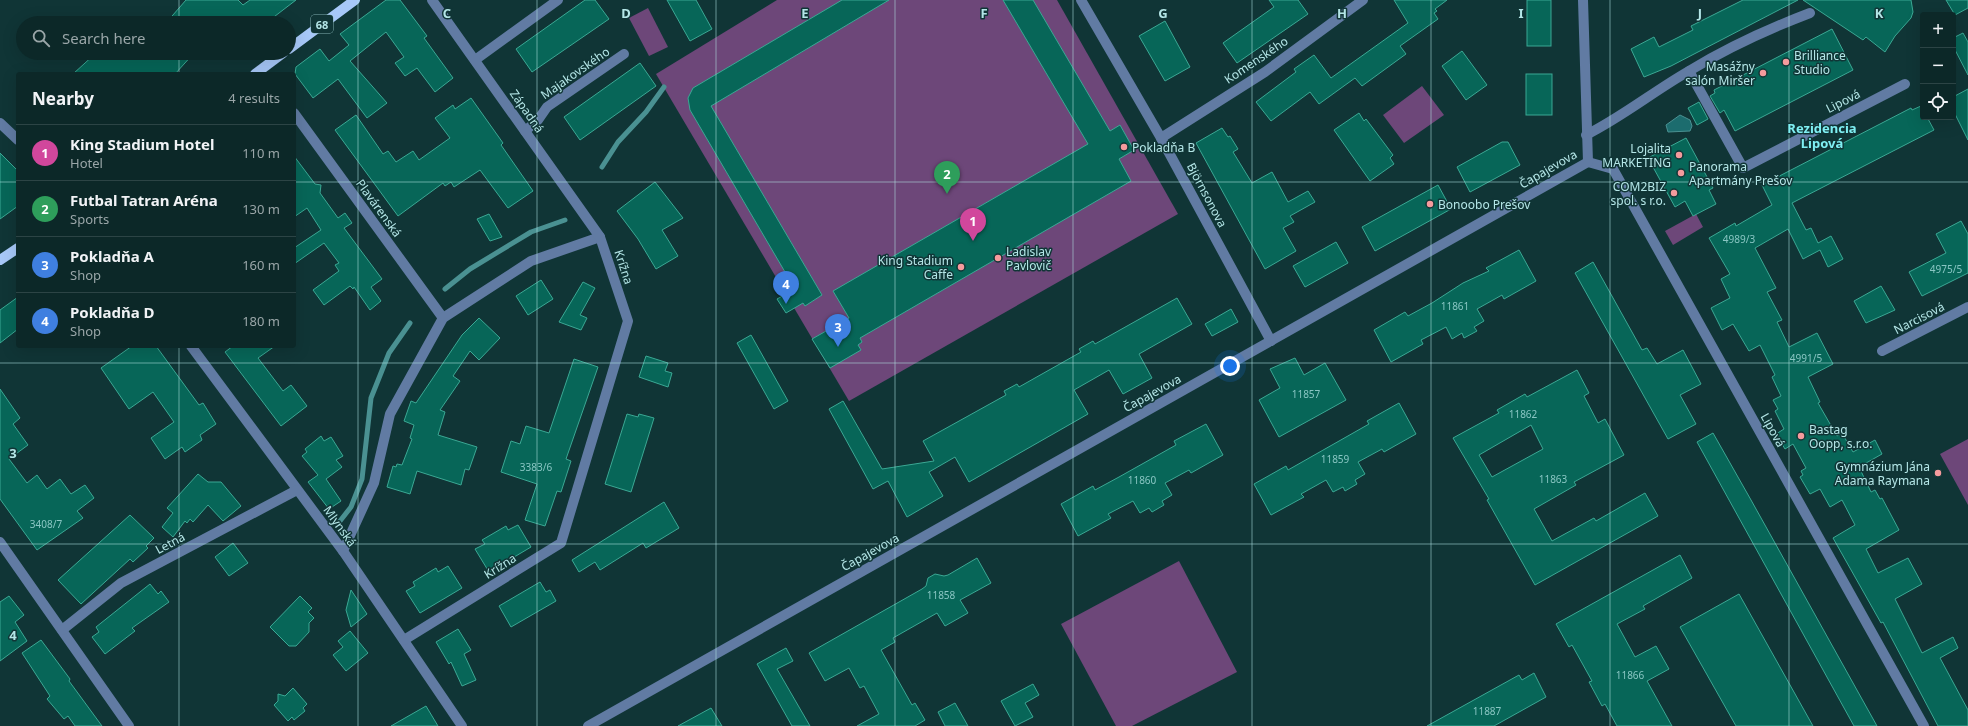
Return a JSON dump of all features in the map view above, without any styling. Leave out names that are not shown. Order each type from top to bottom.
[{"type":"main road","name":"68","points":[[296,44],[355,0]]},
{"type":"main road","points":[[260,72],[275,60]]},
{"type":"main road","points":[[0,260],[16,249]]},
{"type":"street","name":"Západná","points":[[432,0],[600,237]]},
{"type":"street","points":[[474,60],[558,0]]},
{"type":"street","name":"Björnsonova","points":[[1081,0],[1161,138],[1271,341]]},
{"type":"street","name":"Komenského","points":[[1161,138],[1265,72],[1363,0]]},
{"type":"street","name":"Čapajevova","points":[[588,726],[1588,162],[1583,0]]},
{"type":"street","points":[[1586,135],[1602,127],[1689,71],[1768,30],[1810,13]]},
{"type":"street","name":"Majakovského","points":[[525,130],[538,120],[547,106],[624,54]]},
{"type":"street","name":"Lipová","points":[[1689,71],[1743,168],[1905,84]]},
{"type":"street","name":"Plavárenská","points":[[296,116],[443,318]]},
{"type":"street","points":[[0,123],[16,138]]},
{"type":"street","name":"Lipová","points":[[1588,162],[1613,169],[1924,726]]},
{"type":"street","points":[[343,551],[374,483],[390,414],[443,318],[531,261],[600,237]]},
{"type":"street","name":"Krížna","points":[[404,640],[561,543],[628,321],[600,237]]},
{"type":"street","name":"Narcisová","points":[[1882,351],[1968,307]]},
{"type":"street","name":"Mlynská","points":[[192,348],[343,551],[462,726]]},
{"type":"street","name":"Letná","points":[[62,630],[121,583],[297,490]]},
{"type":"street","points":[[0,542],[129,726]]},
{"type":"shaded area","points":[[777,0],[1057,0],[1178,214],[849,401],[656,74]]},
{"type":"shaded area","points":[[648,8],[668,47],[649,56],[629,18]]},
{"type":"shaded area","points":[[1422,86],[1444,115],[1404,143],[1383,115]]},
{"type":"shaded area","points":[[1696,214],[1703,227],[1673,245],[1665,231]]},
{"type":"shaded area","points":[[1968,439],[1968,505],[1940,454]]},
{"type":"shaded area","points":[[1179,561],[1237,672],[1132,726],[1116,726],[1061,624]]},
{"type":"water","points":[[1680,115],[1690,120],[1692,126],[1690,131],[1668,132],[1666,125]]},
{"type":"building","points":[[186,0],[238,0],[243,5],[250,0],[296,0],[275,16],[172,16]]},
{"type":"building","points":[[386,0],[400,0],[427,36],[424,38],[453,78],[435,92],[417,68],[405,76],[395,63],[404,57],[386,32],[350,61],[387,103],[367,118],[338,79],[313,98],[296,75],[296,67],[320,49],[329,61],[349,45],[340,34]]},
{"type":"building","points":[[585,0],[595,0],[609,19],[532,72],[516,49]]},
{"type":"building","points":[[667,0],[696,0],[712,29],[690,41]]},
{"type":"building","points":[[842,0],[889,0],[711,106],[822,295],[805,306],[803,303],[786,313],[777,299],[795,289],[690,110],[688,98],[693,88]]},
{"type":"building","points":[[1003,0],[1033,0],[1110,131],[1120,125],[1134,150],[1119,159],[1131,181],[860,338],[862,342],[858,345],[861,350],[830,368],[812,339],[849,318],[833,291],[1088,144]]},
{"type":"building","points":[[1269,0],[1298,0],[1308,14],[1237,63],[1223,43],[1274,7]]},
{"type":"building","points":[[1394,0],[1447,0],[1435,9],[1437,11],[1434,13],[1438,19],[1400,46],[1406,54],[1362,86],[1355,78],[1319,104],[1310,92],[1271,121],[1256,102],[1296,72],[1294,69],[1314,55],[1331,78],[1408,23]]},
{"type":"building","points":[[1527,0],[1551,0],[1551,46],[1527,46]]},
{"type":"building","points":[[1743,0],[1798,0],[1671,66],[1644,77],[1631,49],[1654,37],[1659,47],[1693,30],[1691,26]]},
{"type":"building","points":[[1803,0],[1911,0],[1913,12],[1911,18],[1895,36],[1885,52],[1866,37],[1863,40]]},
{"type":"building","points":[[1946,0],[1968,0],[1968,8],[1956,14],[1956,12],[1953,12]]},
{"type":"building","points":[[1165,21],[1190,67],[1165,81],[1139,36]]},
{"type":"building","points":[[1832,29],[1853,70],[1735,131],[1724,110],[1720,113],[1710,96],[1715,93],[1714,90]]},
{"type":"building","points":[[1963,33],[1968,42],[1968,75],[1956,52],[1956,36]]},
{"type":"building","points":[[1462,51],[1487,85],[1466,100],[1442,66]]},
{"type":"building","points":[[88,60],[188,60],[177,72],[75,72]]},
{"type":"building","points":[[640,63],[656,86],[580,140],[564,117]]},
{"type":"building","points":[[1526,74],[1552,74],[1552,115],[1526,115]]},
{"type":"building","points":[[1968,89],[1968,140],[1956,116],[1956,95]]},
{"type":"building","points":[[471,98],[503,143],[501,145],[533,191],[508,208],[480,170],[454,187],[451,182],[445,186],[443,183],[398,216],[335,130],[356,115],[383,154],[388,151],[396,162],[413,151],[419,160],[450,138],[435,118],[453,105],[455,109]]},
{"type":"building","points":[[1699,102],[1708,119],[1697,125],[1688,108]]},
{"type":"building","points":[[1920,106],[1920,120],[1929,120],[1934,130],[1792,203],[1806,230],[1811,228],[1818,243],[1831,236],[1843,259],[1828,267],[1820,250],[1803,259],[1788,229],[1755,248],[1776,288],[1767,292],[1782,320],[1777,322],[1789,347],[1817,333],[1833,364],[1808,377],[1820,402],[1818,403],[1837,436],[1842,433],[1853,452],[1875,440],[1882,454],[1859,467],[1871,492],[1875,490],[1880,499],[1882,498],[1899,530],[1866,549],[1878,573],[1908,558],[1922,584],[1895,599],[1922,653],[1953,637],[1958,648],[1940,658],[1968,710],[1968,726],[1938,726],[1883,622],[1881,623],[1833,538],[1855,525],[1842,500],[1830,507],[1820,489],[1810,494],[1800,477],[1803,475],[1801,471],[1806,468],[1793,444],[1785,449],[1776,434],[1784,429],[1775,411],[1778,409],[1773,400],[1781,396],[1772,377],[1775,375],[1760,345],[1749,351],[1733,324],[1722,330],[1711,308],[1730,298],[1721,279],[1730,274],[1709,238],[1735,223],[1736,226],[1772,205],[1762,185],[1911,108],[1912,110]]},
{"type":"building","points":[[1359,113],[1364,121],[1366,119],[1393,155],[1390,158],[1394,164],[1370,181],[1334,130]]},
{"type":"building","points":[[1222,128],[1228,137],[1230,136],[1238,149],[1233,152],[1252,183],[1272,172],[1288,202],[1308,191],[1315,202],[1290,216],[1294,222],[1283,228],[1296,251],[1265,269],[1196,143]]},
{"type":"building","name":"Panorama Apartmány Prešov","points":[[1686,138],[1713,188],[1709,190],[1716,204],[1693,216],[1685,201],[1675,207],[1648,158]]},
{"type":"building","points":[[1502,142],[1508,142],[1520,165],[1470,192],[1457,167]]},
{"type":"building","points":[[0,153],[16,169],[16,207],[0,219]]},
{"type":"building","points":[[296,159],[315,184],[321,185],[320,193],[338,218],[345,213],[352,223],[344,228],[382,279],[371,287],[381,301],[370,310],[354,287],[353,289],[350,286],[324,305],[313,290],[339,271],[335,265],[339,263],[324,243],[296,263],[296,247],[321,230],[307,208],[296,216]]},
{"type":"building","points":[[655,182],[683,218],[662,230],[678,256],[656,269],[638,239],[617,211]]},
{"type":"building","points":[[1438,185],[1451,209],[1375,251],[1362,227]]},
{"type":"building","points":[[489,214],[502,237],[490,241],[477,219]]},
{"type":"building","points":[[1961,221],[1968,234],[1968,273],[1922,296],[1909,272],[1946,253],[1936,234]]},
{"type":"building","points":[[1336,242],[1348,263],[1305,287],[1293,266]]},
{"type":"building","points":[[1519,250],[1536,281],[1504,299],[1502,295],[1477,309],[1484,321],[1474,327],[1477,331],[1464,338],[1462,333],[1452,339],[1446,327],[1421,340],[1423,344],[1391,362],[1374,330],[1405,312],[1408,316],[1432,303],[1463,283],[1489,271],[1486,268]]},
{"type":"building","points":[[1593,262],[1642,350],[1647,348],[1657,364],[1683,350],[1701,384],[1680,395],[1696,424],[1668,439],[1575,273]]},
{"type":"building","points":[[541,280],[553,299],[528,315],[516,296]]},
{"type":"building","points":[[583,282],[595,288],[580,315],[587,318],[581,330],[559,322]]},
{"type":"building","points":[[1881,286],[1895,310],[1866,323],[1854,301]]},
{"type":"building","points":[[16,298],[16,331],[0,343],[0,310]]},
{"type":"building","points":[[1177,298],[1192,324],[1139,354],[1152,378],[1123,394],[1109,370],[1074,390],[1088,414],[969,482],[955,457],[929,472],[943,496],[907,517],[888,481],[873,489],[829,409],[843,401],[882,469],[934,461],[923,441],[1006,395],[1004,391],[1017,384],[1019,387],[1081,352],[1079,349],[1093,341],[1095,344]]},
{"type":"building","points":[[1231,309],[1238,322],[1212,336],[1205,324]]},
{"type":"building","points":[[479,318],[500,338],[479,360],[470,351],[453,376],[460,381],[440,410],[445,412],[438,435],[477,447],[469,470],[465,469],[461,485],[417,471],[410,494],[387,487],[393,466],[396,467],[397,464],[402,465],[412,439],[410,438],[414,425],[404,421],[411,401],[416,403],[462,335]]},
{"type":"building","points":[[751,335],[788,401],[774,409],[737,343]]},
{"type":"building","points":[[129,348],[157,348],[199,405],[203,403],[216,424],[200,435],[202,440],[185,452],[182,447],[165,459],[151,438],[174,422],[153,392],[129,409],[101,368]]},
{"type":"building","points":[[230,348],[272,348],[258,358],[283,391],[291,385],[307,406],[281,426],[225,352]]},
{"type":"building","points":[[646,356],[668,363],[665,371],[672,373],[668,387],[639,377]]},
{"type":"building","points":[[1295,358],[1304,375],[1325,363],[1346,400],[1279,437],[1259,400],[1280,388],[1270,369]]},
{"type":"building","points":[[574,359],[598,367],[566,459],[571,461],[561,492],[557,491],[545,526],[525,520],[537,484],[501,472],[511,441],[520,444],[526,426],[549,433]]},
{"type":"building","points":[[1577,370],[1589,393],[1584,396],[1598,423],[1605,419],[1624,455],[1574,482],[1576,485],[1534,509],[1552,541],[1594,518],[1596,521],[1645,493],[1658,516],[1535,585],[1487,500],[1489,499],[1453,438],[1499,413],[1497,410],[1525,394],[1527,397]],"holes":[[[1531,425],[1543,449],[1492,477],[1479,455]]]},
{"type":"building","points":[[0,389],[20,418],[13,424],[28,445],[9,459],[27,483],[37,475],[47,489],[60,479],[71,494],[85,485],[94,498],[77,511],[83,518],[37,550],[0,499]]},
{"type":"building","points":[[1399,403],[1416,434],[1384,452],[1382,449],[1358,462],[1365,474],[1355,480],[1357,484],[1345,491],[1343,487],[1333,492],[1326,480],[1301,494],[1304,497],[1271,515],[1254,484],[1286,466],[1288,470],[1369,424],[1367,421]]},
{"type":"building","points":[[627,414],[638,417],[639,414],[654,418],[631,492],[605,484]]},
{"type":"building","points":[[1206,424],[1223,455],[1191,473],[1189,470],[1165,483],[1172,495],[1162,501],[1164,505],[1152,512],[1149,508],[1140,513],[1133,501],[1108,514],[1111,518],[1078,536],[1061,504],[1093,486],[1095,490],[1119,477],[1176,445],[1174,441]]},
{"type":"building","points":[[1713,433],[1877,726],[1854,726],[1697,442]]},
{"type":"building","points":[[321,436],[324,441],[331,437],[343,456],[336,460],[342,467],[326,479],[341,501],[329,509],[308,482],[318,475],[302,456],[307,452],[305,449]]},
{"type":"building","points":[[198,474],[208,482],[221,482],[241,506],[223,521],[208,505],[193,522],[190,519],[187,523],[185,521],[173,537],[162,527],[173,513],[167,508]]},
{"type":"building","points":[[664,502],[679,528],[646,548],[643,543],[600,570],[595,562],[579,572],[572,560]]},
{"type":"building","points":[[130,515],[154,538],[146,546],[148,548],[133,562],[130,559],[81,604],[58,580]]},
{"type":"building","points":[[518,525],[531,547],[489,572],[475,549],[485,544],[482,540],[506,526],[508,530]]},
{"type":"building","points":[[233,543],[248,563],[229,576],[215,557]]},
{"type":"building","points":[[1680,555],[1692,578],[1643,606],[1645,609],[1617,624],[1635,657],[1656,646],[1669,669],[1647,681],[1672,726],[1617,726],[1605,704],[1602,706],[1589,682],[1592,681],[1572,645],[1569,647],[1556,624]]},
{"type":"building","points":[[977,558],[991,583],[960,600],[968,613],[945,626],[937,613],[893,638],[895,642],[881,650],[912,705],[915,703],[925,720],[915,726],[857,726],[879,714],[864,686],[860,688],[849,668],[825,681],[809,653],[922,589],[926,586],[928,578],[935,574],[944,576],[948,575]]},
{"type":"building","points":[[448,566],[462,588],[420,613],[406,591],[415,586],[413,582],[436,568],[438,572]]},
{"type":"building","points":[[540,582],[546,592],[550,590],[556,601],[511,627],[499,606]]},
{"type":"building","points":[[150,584],[158,594],[161,591],[169,602],[132,628],[135,631],[105,654],[92,637],[99,632],[96,627]]},
{"type":"building","points":[[351,590],[367,614],[351,627],[346,610]]},
{"type":"building","points":[[1739,594],[1813,726],[1736,726],[1680,627]]},
{"type":"building","points":[[9,596],[24,615],[15,622],[27,641],[0,661],[0,602]]},
{"type":"building","points":[[300,596],[312,608],[308,612],[314,618],[309,623],[309,632],[296,646],[289,646],[270,627]]},
{"type":"building","points":[[458,629],[471,650],[464,654],[476,680],[462,686],[451,662],[449,664],[436,642]]},
{"type":"building","points":[[350,631],[368,653],[346,671],[333,655],[343,647],[338,641]]},
{"type":"building","points":[[41,640],[102,726],[75,726],[68,716],[64,719],[47,699],[50,696],[22,653]]},
{"type":"building","points":[[786,648],[793,661],[777,669],[810,726],[792,726],[757,664]]},
{"type":"building","points":[[1534,673],[1546,697],[1494,726],[1427,726],[1519,675],[1522,680]]},
{"type":"building","points":[[1033,684],[1039,695],[1025,703],[1033,717],[1015,726],[1001,701]]},
{"type":"building","points":[[293,688],[307,704],[303,708],[305,711],[294,720],[292,717],[288,721],[274,705],[278,701],[278,694],[285,696]]},
{"type":"building","points":[[955,703],[968,726],[945,726],[938,712]]},
{"type":"building","points":[[426,706],[438,726],[391,726]]},
{"type":"building","points":[[711,708],[722,726],[678,726]]},
{"type":"waterway","points":[[602,167],[618,142],[646,112],[664,87]]},
{"type":"waterway","points":[[445,289],[470,269],[531,232],[565,220]]},
{"type":"waterway","points":[[340,521],[351,507],[362,479],[371,398],[389,353],[410,323]]},
{"type":"place","name":"Brilliance Studio","points":[[1786,62]]},
{"type":"place","name":"Masážny salón Miršer","points":[[1763,73]]},
{"type":"place","name":"Pokladňa B","points":[[1124,147]]},
{"type":"place","name":"Lojalita MARKETING","points":[[1679,155]]},
{"type":"place","name":"Panorama Apartmány Prešov","points":[[1681,173]]},
{"type":"place","name":"COM2BIZ spol. s r.o.","points":[[1674,193]]},
{"type":"place","name":"Futbal Tatran Aréna","points":[[947,194]]},
{"type":"place","name":"Bonoobo Prešov","points":[[1430,204]]},
{"type":"place","name":"King Stadium Hotel","points":[[973,241]]},
{"type":"place","name":"Ladislav Pavlovič","points":[[998,258]]},
{"type":"place","name":"King Stadium Caffe","points":[[961,267]]},
{"type":"place","name":"Pokladňa D","points":[[786,304]]},
{"type":"place","name":"Pokladňa A","points":[[838,347]]},
{"type":"place","name":"Bastag Oopp, s.r.o.","points":[[1801,436]]},
{"type":"place","name":"Gymnázium Jána Adama Raymana","points":[[1938,473]]},
{"type":"district","name":"Rezidencia Lipová","points":[[1822,136]]}]
